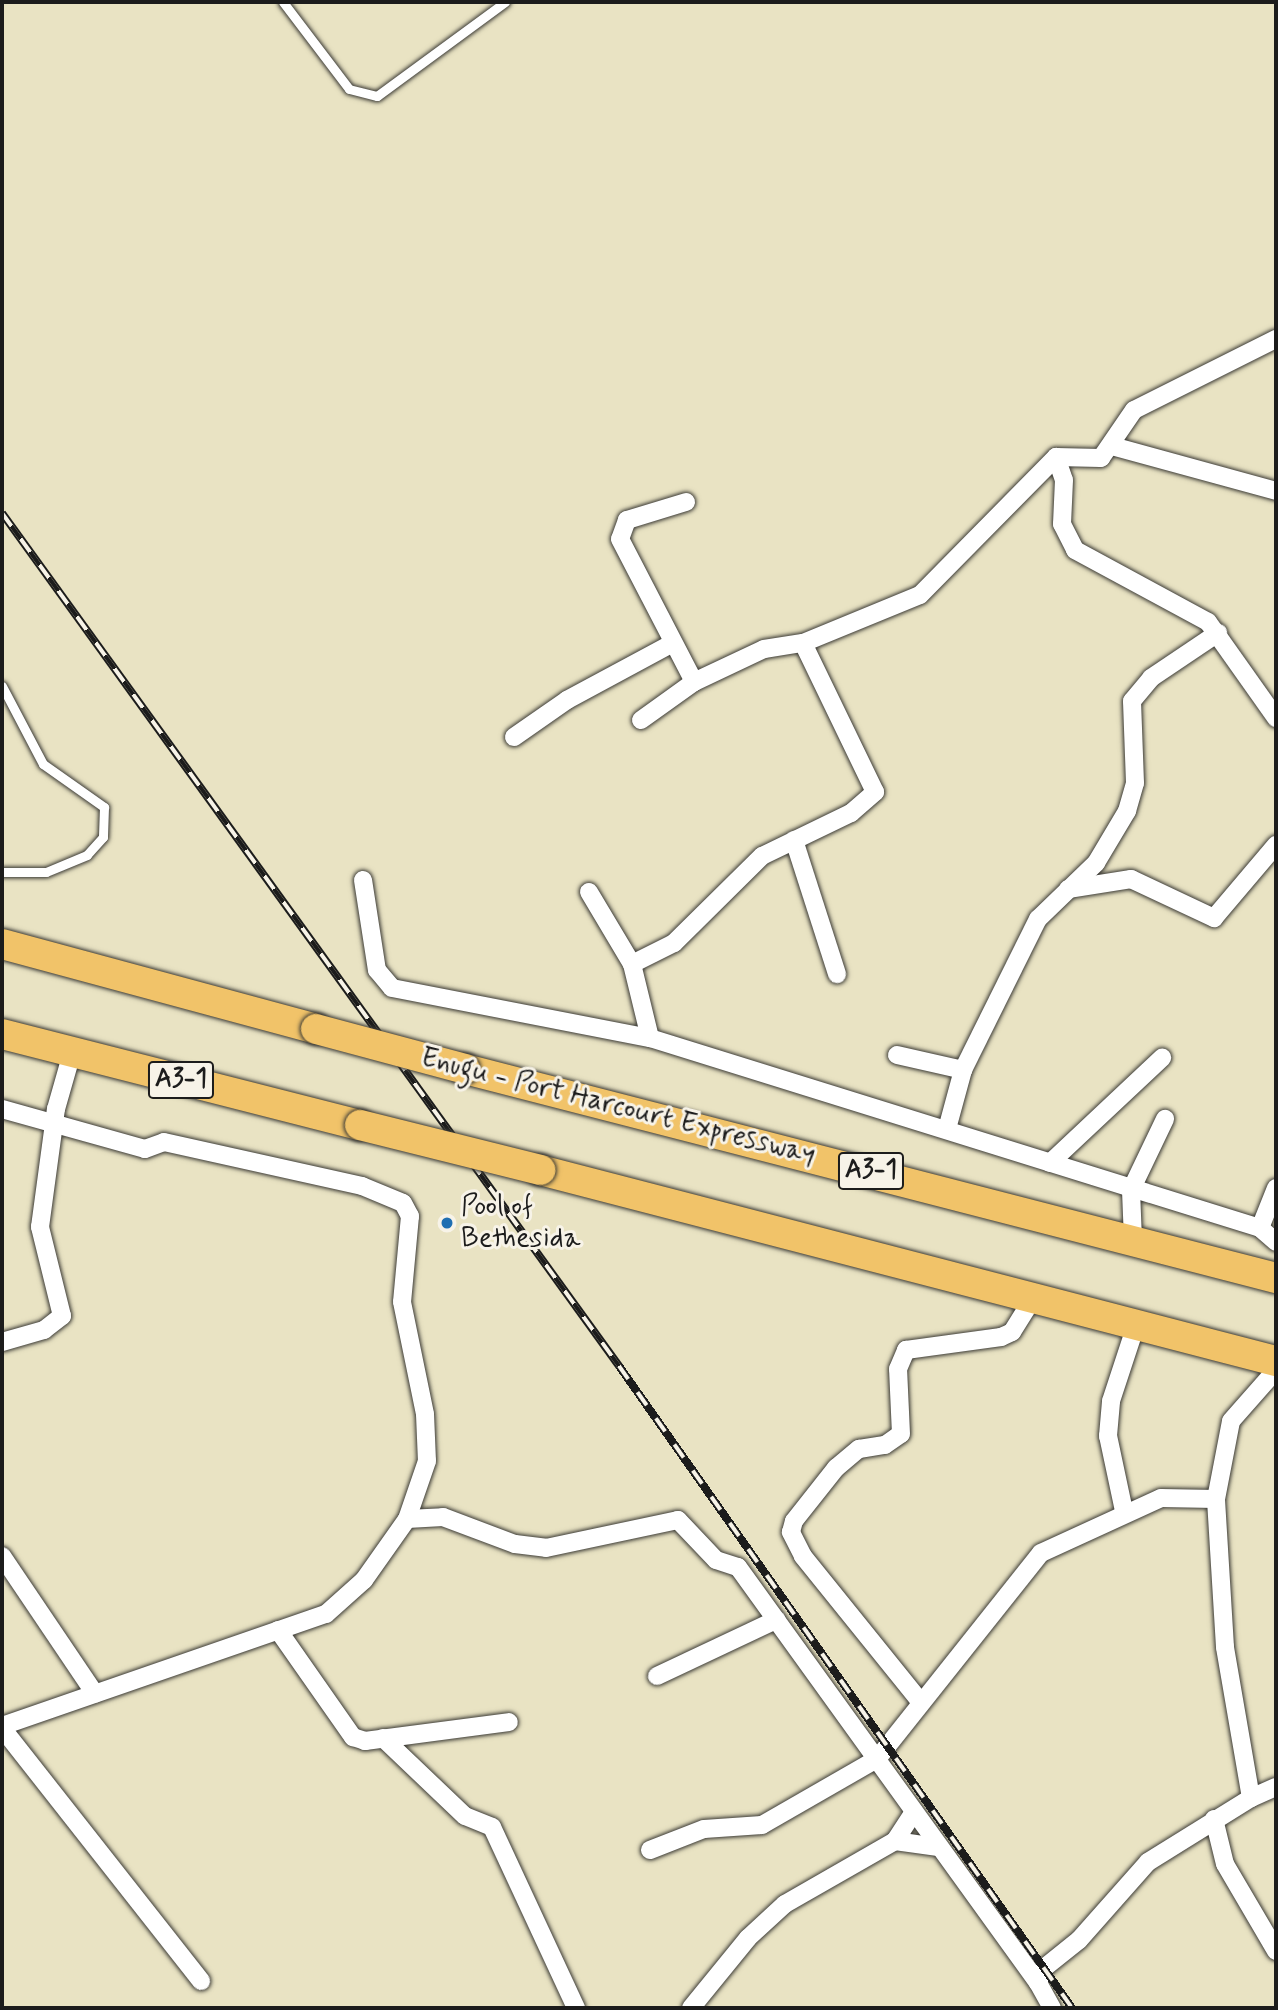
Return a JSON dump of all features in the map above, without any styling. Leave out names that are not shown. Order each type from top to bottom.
[{"type":"highway","name":"Enugu - Port Harcourt Expressway","points":[[2,944],[465,1069],[1276,1278]]},
{"type":"highway","name":"A3-1","points":[[2,1034],[540,1170],[1276,1362]]},
{"type":"street","points":[[641,720],[694,682],[764,649],[803,643],[920,595],[1056,457],[1101,458],[1112,446],[1134,410],[1276,339]]},
{"type":"street","points":[[1112,446],[1276,491]]},
{"type":"street","points":[[1056,457],[1064,481],[1062,524],[1075,550],[1194,613],[1218,633],[1276,718]]},
{"type":"street","points":[[686,502],[620,528],[620,539],[694,682]]},
{"type":"street","points":[[947,1129],[963,1070],[1038,919],[1064,890],[1102,856],[1128,811],[1135,759],[1130,715],[1140,687],[1218,633]]},
{"type":"street","points":[[514,737],[567,700],[673,643]]},
{"type":"street","points":[[632,964],[674,943],[762,856],[851,813],[875,792],[803,643]]},
{"type":"street","points":[[794,840],[836,974]]},
{"type":"street","points":[[1064,890],[1131,878],[1214,918],[1276,845]]},
{"type":"street","points":[[363,880],[382,983],[650,1038],[1260,1227],[1276,1242]]},
{"type":"street","points":[[589,891],[632,964],[650,1038]]},
{"type":"street","points":[[2,1342],[44,1330],[62,1316],[40,1227],[54,1120],[72,1053]]},
{"type":"street","points":[[897,1055],[963,1070]]},
{"type":"street","points":[[1050,1163],[1162,1058]]},
{"type":"street","points":[[2,1111],[54,1120],[145,1149],[164,1142],[362,1186],[403,1203],[410,1216],[402,1301],[422,1390],[427,1461],[407,1519],[347,1599],[278,1630],[2,1727],[201,1981]]},
{"type":"street","points":[[1133,1240],[1131,1189],[1165,1119]]},
{"type":"street","points":[[1260,1227],[1276,1188]]},
{"type":"street","points":[[919,1700],[803,1556],[791,1532],[794,1521],[836,1468],[859,1450],[885,1445],[901,1434],[898,1369],[906,1350],[1001,1337],[1012,1332],[1033,1298]]},
{"type":"street","points":[[1124,1511],[1108,1436],[1111,1401],[1136,1325]]},
{"type":"street","points":[[1251,1798],[1225,1647],[1216,1499],[1231,1421],[1276,1370]]},
{"type":"street","points":[[650,1850],[704,1829],[762,1825],[877,1759],[919,1700],[1041,1553],[1124,1511],[1160,1498],[1216,1499]]},
{"type":"street","points":[[407,1519],[435,1516],[515,1544],[546,1548],[678,1520],[716,1560],[738,1567],[915,1812],[937,1847],[1038,1983],[1052,2008]]},
{"type":"street","points":[[2,1556],[95,1694]]},
{"type":"street","points":[[657,1676],[776,1620]]},
{"type":"street","points":[[278,1630],[343,1729],[365,1741],[509,1722]]},
{"type":"street","points":[[383,1738],[465,1816],[492,1827],[576,2008]]},
{"type":"street","points":[[1038,1983],[1044,1968],[1079,1940],[1148,1862],[1214,1819],[1276,1787]]},
{"type":"street","points":[[677,2008],[695,2001],[785,1904],[895,1841],[915,1812]]},
{"type":"street","points":[[1214,1819],[1225,1864],[1276,1951]]},
{"type":"street","points":[[895,1841],[937,1847]]},
{"type":"lane","points":[[283,2],[349,89],[369,96],[505,2]]},
{"type":"lane","points":[[2,686],[43,764],[104,807],[103,837],[87,855],[46,872],[2,872]]},
{"type":"railway","points":[[2,513],[619,1366],[1072,2008]]},
{"type":"place","name":"Pool of Bethesida","points":[[447,1223]]}]
